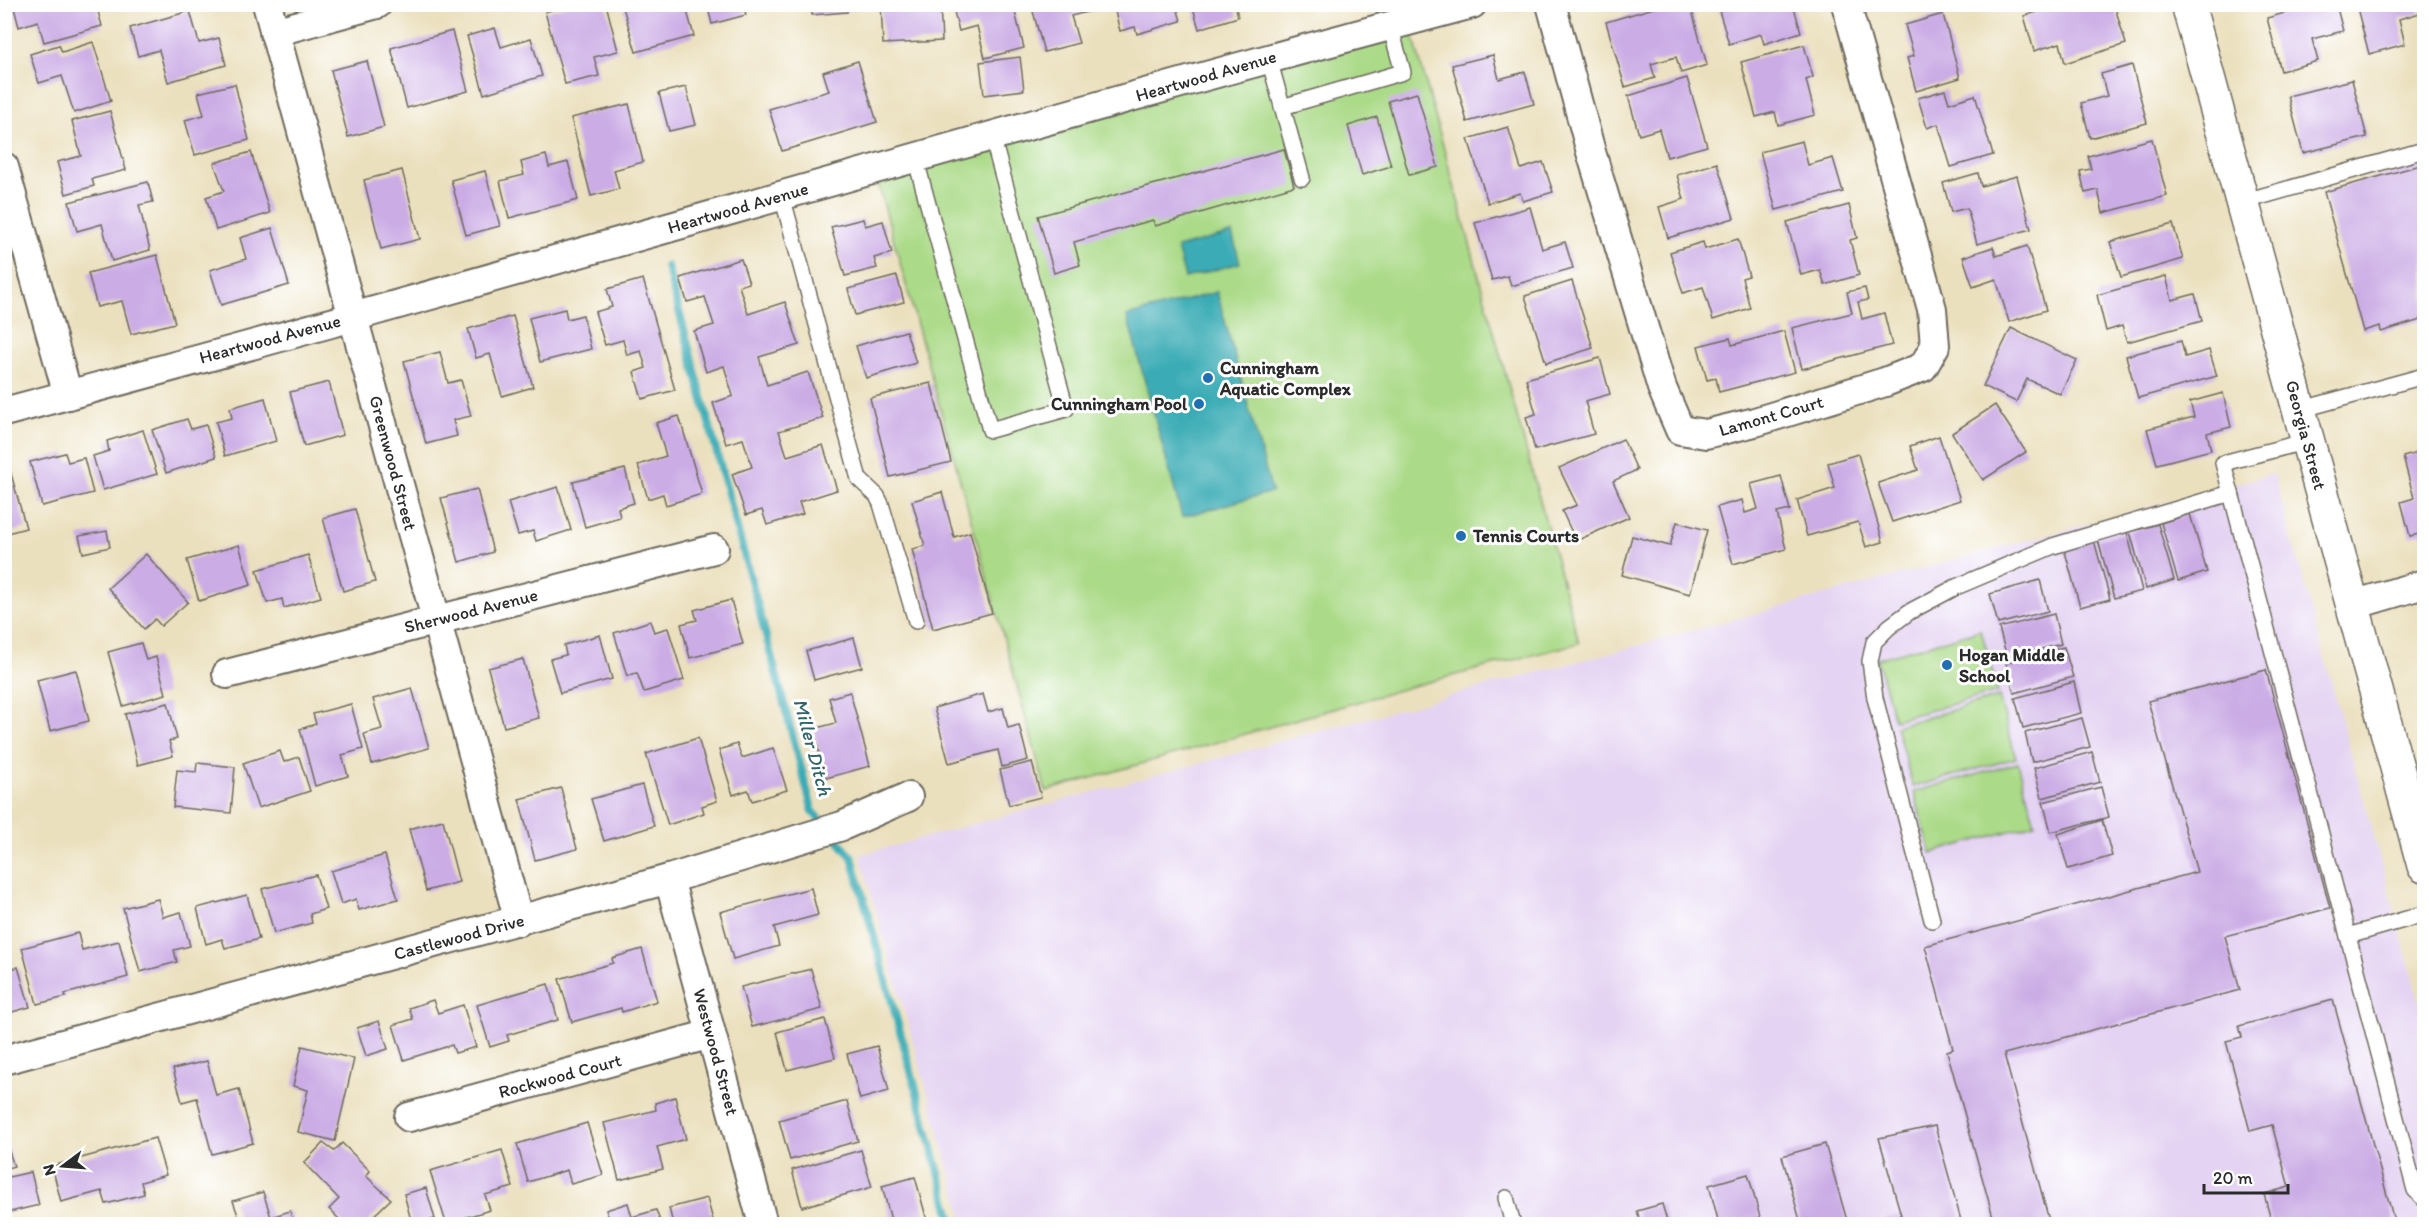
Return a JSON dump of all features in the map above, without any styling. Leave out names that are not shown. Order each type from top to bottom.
[{"type":"main road","name":"Georgia Street","points":[[2188,4],[2424,866]]},
{"type":"street","name":"Greenwood Street","points":[[267,4],[519,921]]},
{"type":"street","points":[[274,32],[376,4]]},
{"type":"street","name":"Heartwood Avenue","points":[[4,412],[1472,4]]},
{"type":"street","name":"Lamont Court","points":[[1551,4],[1591,152],[1662,388],[1680,430],[1706,435],[1885,382],[1923,367],[1935,346],[1932,309],[1846,4]]},
{"type":"street","points":[[4,168],[68,395]]},
{"type":"street","name":"Sherwood Avenue","points":[[227,674],[714,549]]},
{"type":"street","points":[[2353,605],[2424,585]]},
{"type":"street","name":"Castlewood Drive","points":[[4,1060],[669,879],[842,826],[908,797]]},
{"type":"street","name":"Westwood Street","points":[[669,879],[763,1224]]},
{"type":"street","name":"Rockwood Court","points":[[409,1117],[711,1034]]},
{"type":"lane","points":[[1282,107],[1403,72],[1390,26]]},
{"type":"lane","points":[[1269,59],[1302,178]]},
{"type":"lane","points":[[915,157],[990,430],[1066,409],[992,136]]},
{"type":"lane","points":[[2242,202],[2424,150]]},
{"type":"lane","points":[[782,196],[859,479],[881,504],[916,621]]},
{"type":"lane","points":[[2424,376],[2303,425],[2223,463],[2415,1190],[2424,1199]]},
{"type":"lane","points":[[1932,920],[1875,698],[1870,662],[1875,642],[1909,612],[1956,587],[2042,550],[2231,493]]},
{"type":"lane","points":[[2348,936],[2424,914]]},
{"type":"lane","points":[[1506,1198],[1513,1224]]},
{"type":"shaded area","name":"Hogan Middle School","points":[[2274,474],[2424,1018],[2424,1224],[965,1224],[860,855]]},
{"type":"green space","points":[[1409,21],[1579,643],[1413,686],[1046,791],[874,169]]},
{"type":"green space","points":[[1981,630],[1998,692],[1894,720],[1877,659]]},
{"type":"green space","points":[[1999,697],[2016,758],[1913,787],[1896,726]]},
{"type":"green space","points":[[2018,763],[2035,824],[1931,853],[1914,792]]},
{"type":"water","points":[[1232,233],[1240,263],[1185,278],[1177,248]]},
{"type":"water","name":"Cunningham Pool","points":[[1217,292],[1272,492],[1182,517],[1127,316]]},
{"type":"building","points":[[13,4],[96,4],[102,26],[44,42],[38,21],[19,27]]},
{"type":"building","points":[[572,4],[606,4],[618,51],[594,57],[599,76],[565,84],[545,12]]},
{"type":"building","points":[[622,4],[685,4],[694,36],[636,52]]},
{"type":"building","points":[[707,4],[743,4],[746,15],[712,24]]},
{"type":"building","points":[[811,4],[847,4],[847,12],[812,15]]},
{"type":"building","points":[[881,4],[940,4],[942,41],[883,44]]},
{"type":"building","points":[[952,4],[1013,4],[1024,48],[985,58],[977,26],[959,31]]},
{"type":"building","points":[[1031,4],[1093,4],[1095,10],[1071,16],[1079,43],[1044,52]]},
{"type":"building","points":[[1113,4],[1176,4],[1181,21],[1137,34],[1135,27],[1120,31]]},
{"type":"building","points":[[1192,4],[1235,4],[1238,17],[1199,29]]},
{"type":"building","points":[[1667,4],[1690,4],[1707,65],[1681,73],[1676,57],[1651,64],[1655,78],[1625,87],[1606,22]]},
{"type":"building","points":[[1717,4],[1793,4],[1801,32],[1764,44],[1761,34],[1729,44]]},
{"type":"building","points":[[2063,4],[2114,4],[2126,44],[2065,63],[2060,43],[2034,51],[2024,16]]},
{"type":"building","points":[[2316,4],[2336,4],[2343,31],[2312,39],[2318,61],[2281,71],[2267,18]]},
{"type":"building","points":[[2356,4],[2418,4],[2420,13],[2399,19],[2405,44],[2369,54]]},
{"type":"building","points":[[190,11],[199,43],[219,38],[226,65],[168,82],[159,50],[138,56],[130,28]]},
{"type":"building","points":[[1943,14],[1960,78],[1916,91],[1907,58],[1914,56],[1905,25]]},
{"type":"building","points":[[495,28],[501,47],[531,38],[542,76],[484,94],[467,36]]},
{"type":"building","points":[[452,31],[468,91],[407,108],[391,48]]},
{"type":"building","points":[[93,42],[111,101],[74,113],[62,76],[39,83],[30,54],[59,45],[62,52]]},
{"type":"building","points":[[1804,45],[1813,77],[1806,80],[1815,115],[1778,125],[1775,112],[1756,117],[1741,62]]},
{"type":"building","points":[[1493,55],[1499,79],[1525,72],[1534,104],[1467,122],[1452,65]]},
{"type":"building","points":[[1020,57],[1024,90],[984,95],[980,62]]},
{"type":"building","points":[[367,61],[384,127],[348,137],[331,70]]},
{"type":"building","points":[[858,61],[877,122],[782,151],[769,109],[829,91],[823,72]]},
{"type":"building","points":[[2132,65],[2147,123],[2090,138],[2081,103],[2107,96],[2101,74]]},
{"type":"building","points":[[1687,78],[1707,146],[1667,157],[1659,129],[1639,135],[1628,96]]},
{"type":"building","points":[[2352,80],[2367,137],[2303,153],[2288,96]]},
{"type":"building","points":[[235,84],[249,140],[195,155],[185,120],[204,115],[198,93]]},
{"type":"building","points":[[686,87],[696,125],[669,131],[659,93]]},
{"type":"building","points":[[1945,90],[1949,103],[1975,95],[1993,155],[1951,167],[1938,124],[1927,128],[1918,98]]},
{"type":"building","points":[[1417,93],[1438,167],[1409,175],[1388,101]]},
{"type":"building","points":[[629,104],[643,162],[614,170],[619,189],[591,196],[571,118]]},
{"type":"building","points":[[110,111],[126,170],[92,179],[94,186],[66,194],[57,162],[81,156],[72,121]]},
{"type":"building","points":[[1377,117],[1391,166],[1362,175],[1348,126]]},
{"type":"building","points":[[1508,127],[1521,169],[1543,162],[1553,192],[1523,201],[1520,193],[1488,203],[1468,139]]},
{"type":"building","points":[[2152,139],[2167,196],[2103,213],[2098,190],[2085,193],[2080,171],[2091,169],[2088,156]]},
{"type":"building","points":[[1802,141],[1808,165],[1833,158],[1843,192],[1776,210],[1760,152]]},
{"type":"building","points":[[1284,149],[1294,186],[1155,226],[1153,220],[1074,242],[1080,265],[1054,273],[1038,216]]},
{"type":"building","points":[[251,152],[270,213],[216,230],[206,197],[224,191],[214,163]]},
{"type":"building","points":[[546,155],[549,167],[568,162],[578,200],[509,218],[500,181],[524,175],[521,162]]},
{"type":"building","points":[[1717,163],[1734,218],[1668,238],[1659,207],[1684,199],[1677,175]]},
{"type":"building","points":[[2424,164],[2424,319],[2381,332],[2380,326],[2363,331],[2324,192]]},
{"type":"building","points":[[402,170],[420,239],[381,249],[364,180]]},
{"type":"building","points":[[485,171],[500,226],[466,235],[451,180]]},
{"type":"building","points":[[1978,173],[1981,186],[2017,176],[2031,229],[1977,244],[1967,208],[1951,212],[1943,183]]},
{"type":"building","points":[[148,182],[153,202],[139,205],[150,250],[112,261],[102,224],[77,231],[69,202]]},
{"type":"building","points":[[1849,205],[1857,238],[1850,240],[1859,275],[1825,285],[1820,270],[1801,275],[1787,222]]},
{"type":"building","points":[[1530,207],[1542,249],[1565,242],[1573,268],[1511,286],[1508,276],[1492,280],[1475,223]]},
{"type":"building","points":[[863,219],[865,226],[883,221],[892,253],[874,258],[877,268],[845,276],[831,227]]},
{"type":"building","points":[[2173,224],[2183,259],[2121,277],[2110,242]]},
{"type":"building","points":[[272,228],[289,285],[221,305],[210,270],[246,259],[240,238]]},
{"type":"building","points":[[1738,239],[1749,276],[1742,278],[1750,308],[1713,320],[1703,287],[1683,293],[1670,252],[1703,242],[1705,249]]},
{"type":"building","points":[[2027,246],[2046,310],[2009,322],[1996,279],[1973,287],[1963,257],[1993,247],[1996,256]]},
{"type":"building","points":[[157,255],[175,323],[131,334],[122,301],[97,307],[88,273]]},
{"type":"building","points":[[741,259],[749,283],[739,286],[748,314],[785,302],[799,345],[759,357],[767,385],[808,372],[823,418],[779,431],[787,456],[823,445],[837,490],[799,502],[803,514],[767,525],[762,510],[746,515],[732,474],[752,467],[743,439],[726,444],[713,403],[733,396],[724,366],[706,372],[694,331],[714,325],[705,297],[687,302],[680,278]]},
{"type":"building","points":[[897,276],[904,302],[855,315],[848,289]]},
{"type":"building","points":[[2166,276],[2172,300],[2195,294],[2202,321],[2127,342],[2122,326],[2106,331],[2097,295]]},
{"type":"building","points":[[643,279],[675,390],[642,399],[634,372],[646,368],[641,351],[627,355],[623,340],[605,345],[595,312],[612,307],[607,289]]},
{"type":"building","points":[[1572,281],[1593,348],[1546,363],[1525,296]]},
{"type":"building","points":[[1865,288],[1868,300],[1858,302],[1862,319],[1884,313],[1892,345],[1802,369],[1792,328],[1852,313],[1847,292]]},
{"type":"building","points":[[565,309],[567,319],[583,315],[591,349],[540,362],[529,318]]},
{"type":"building","points":[[513,316],[533,387],[502,396],[490,354],[476,358],[468,329]]},
{"type":"building","points":[[2011,328],[2077,360],[2060,394],[2027,379],[2016,402],[1983,386]]},
{"type":"building","points":[[906,331],[916,363],[866,378],[856,346]]},
{"type":"building","points":[[1784,331],[1795,372],[1719,392],[1716,378],[1707,380],[1698,346],[1730,338],[1732,345]]},
{"type":"building","points":[[2181,341],[2185,357],[2209,350],[2217,376],[2138,398],[2126,356]]},
{"type":"building","points":[[440,352],[448,383],[461,380],[471,416],[453,420],[457,436],[426,444],[404,361]]},
{"type":"building","points":[[1600,358],[1610,394],[1585,401],[1594,434],[1535,450],[1526,417],[1536,414],[1526,379]]},
{"type":"building","points":[[329,382],[343,435],[304,446],[290,392]]},
{"type":"building","points":[[931,383],[951,462],[890,477],[870,398]]},
{"type":"building","points":[[2223,393],[2231,427],[2207,433],[2211,450],[2157,464],[2147,429],[2194,417],[2190,402]]},
{"type":"building","points":[[265,398],[276,441],[225,456],[216,422],[232,418],[230,408]]},
{"type":"building","points":[[1995,405],[2026,452],[1983,480],[1952,433]]},
{"type":"building","points":[[679,416],[702,494],[666,505],[663,494],[648,499],[638,465],[666,456],[656,423]]},
{"type":"building","points":[[187,419],[191,429],[206,425],[216,457],[166,473],[152,430]]},
{"type":"building","points":[[143,430],[157,474],[103,490],[93,456],[109,451],[107,441]]},
{"type":"building","points":[[1939,436],[1960,500],[1892,522],[1878,483],[1918,470],[1910,446]]},
{"type":"building","points":[[1623,439],[1637,470],[1613,481],[1629,517],[1576,541],[1562,511],[1577,505],[1559,468]]},
{"type":"building","points":[[2424,451],[2424,533],[2410,536],[2401,502],[2414,498],[2403,457]]},
{"type":"building","points":[[65,453],[68,462],[84,458],[93,493],[42,506],[30,462]]},
{"type":"building","points":[[1858,454],[1883,542],[1866,547],[1858,522],[1807,536],[1797,500],[1835,488],[1828,463]]},
{"type":"building","points":[[625,469],[634,503],[618,508],[620,517],[585,527],[573,482]]},
{"type":"building","points":[[10,470],[26,528],[4,534],[4,471]]},
{"type":"building","points":[[1781,476],[1790,510],[1777,513],[1786,549],[1733,564],[1717,507],[1742,500],[1745,513],[1758,509],[1751,484]]},
{"type":"building","points":[[558,487],[571,530],[536,541],[533,531],[518,535],[508,502]]},
{"type":"building","points":[[477,489],[493,552],[459,562],[441,498]]},
{"type":"building","points":[[942,492],[954,537],[970,532],[992,613],[933,629],[912,549],[925,546],[912,501]]},
{"type":"building","points":[[355,509],[375,582],[343,591],[323,518]]},
{"type":"building","points":[[2190,514],[2207,572],[2178,581],[2161,523]]},
{"type":"building","points":[[1677,522],[1707,530],[1690,594],[1622,575],[1632,536],[1670,546]]},
{"type":"building","points":[[2158,524],[2174,580],[2146,589],[2130,532]]},
{"type":"building","points":[[107,531],[110,547],[83,553],[79,536]]},
{"type":"building","points":[[2127,532],[2142,591],[2114,598],[2098,540]]},
{"type":"building","points":[[2094,540],[2110,599],[2080,607],[2064,548]]},
{"type":"building","points":[[239,545],[251,585],[199,601],[187,560]]},
{"type":"building","points":[[146,554],[188,602],[161,626],[155,619],[144,629],[108,588]]},
{"type":"building","points":[[308,555],[321,597],[284,608],[282,599],[267,603],[257,570]]},
{"type":"building","points":[[2040,580],[2048,611],[1998,624],[1990,594]]},
{"type":"building","points":[[731,600],[743,644],[690,658],[681,624],[697,620],[694,610]]},
{"type":"building","points":[[2054,614],[2061,644],[2007,658],[1999,628]]},
{"type":"building","points":[[650,621],[654,632],[668,628],[684,680],[644,692],[637,673],[627,676],[614,633]]},
{"type":"building","points":[[600,635],[612,679],[560,693],[550,659],[566,655],[564,645]]},
{"type":"building","points":[[854,638],[862,667],[814,680],[806,651]]},
{"type":"building","points":[[141,643],[146,660],[156,657],[166,694],[123,706],[108,652]]},
{"type":"building","points":[[2064,647],[2073,677],[2014,693],[2006,663]]},
{"type":"building","points":[[523,659],[539,718],[504,727],[488,668]]},
{"type":"building","points":[[76,670],[89,721],[50,731],[37,680]]},
{"type":"building","points":[[2266,670],[2330,908],[2225,936],[2240,990],[2004,1054],[2050,1224],[1995,1224],[1947,1051],[1953,1049],[1925,946],[2197,872],[2148,701]]},
{"type":"building","points":[[2074,682],[2081,713],[2023,728],[2015,698]]},
{"type":"building","points":[[412,688],[429,748],[372,764],[364,734],[382,729],[373,699]]},
{"type":"building","points":[[850,692],[870,766],[826,778],[813,729],[836,723],[829,698]]},
{"type":"building","points":[[983,694],[988,712],[1003,708],[1008,728],[1019,725],[1028,760],[1002,767],[998,750],[949,763],[934,708]]},
{"type":"building","points":[[168,703],[177,739],[169,741],[173,756],[138,765],[125,714]]},
{"type":"building","points":[[351,704],[363,749],[342,755],[348,776],[315,786],[300,729],[316,724],[313,714]]},
{"type":"building","points":[[2082,718],[2090,747],[2032,762],[2025,733]]},
{"type":"building","points":[[698,738],[717,801],[702,806],[704,813],[668,825],[646,754]]},
{"type":"building","points":[[737,744],[742,758],[773,748],[787,790],[752,801],[748,790],[733,795],[719,750]]},
{"type":"building","points":[[280,751],[284,762],[299,757],[310,791],[258,808],[243,763]]},
{"type":"building","points":[[2092,752],[2100,782],[2042,798],[2034,768]]},
{"type":"building","points":[[1032,762],[1041,797],[1009,805],[1000,770]]},
{"type":"building","points":[[197,763],[235,767],[231,813],[173,807],[177,770],[196,772]]},
{"type":"building","points":[[642,785],[654,826],[604,841],[591,799]]},
{"type":"building","points":[[2101,787],[2109,817],[2051,832],[2043,802]]},
{"type":"building","points":[[561,788],[577,849],[535,860],[519,799]]},
{"type":"building","points":[[443,820],[459,882],[426,891],[409,829]]},
{"type":"building","points":[[2102,820],[2112,856],[2068,869],[2058,834]]},
{"type":"building","points":[[385,855],[398,899],[359,910],[356,899],[341,904],[331,871]]},
{"type":"building","points":[[316,875],[326,909],[310,914],[312,923],[274,933],[262,889]]},
{"type":"building","points":[[811,888],[818,915],[774,927],[779,946],[733,959],[720,912]]},
{"type":"building","points":[[247,895],[259,939],[225,948],[222,939],[206,944],[197,908]]},
{"type":"building","points":[[158,899],[163,917],[181,912],[190,946],[174,950],[177,962],[140,972],[123,908]]},
{"type":"building","points":[[78,933],[82,950],[119,941],[128,977],[37,1004],[22,948]]},
{"type":"building","points":[[642,949],[657,1001],[622,1012],[621,1008],[572,1022],[559,979],[613,963],[612,958]]},
{"type":"building","points":[[18,967],[30,1007],[5,1014],[5,971]]},
{"type":"building","points":[[811,969],[822,1009],[752,1027],[741,987]]},
{"type":"building","points":[[548,984],[558,1020],[507,1035],[509,1041],[490,1047],[477,1005]]},
{"type":"building","points":[[433,1000],[438,1013],[463,1005],[476,1047],[455,1053],[452,1045],[404,1060],[393,1025],[413,1019],[409,1008]]},
{"type":"building","points":[[2333,1000],[2395,1224],[2272,1224],[2264,1194],[2289,1187],[2272,1125],[2250,1131],[2226,1041],[2242,1037],[2239,1026]]},
{"type":"building","points":[[825,1019],[835,1058],[787,1070],[777,1032]]},
{"type":"building","points":[[379,1021],[388,1049],[366,1056],[357,1028]]},
{"type":"building","points":[[302,1046],[354,1059],[335,1141],[298,1132],[308,1090],[293,1086]]},
{"type":"building","points":[[877,1046],[889,1091],[860,1099],[847,1054]]},
{"type":"building","points":[[207,1061],[216,1095],[239,1089],[253,1143],[212,1154],[197,1098],[182,1102],[173,1069]]},
{"type":"building","points":[[675,1097],[686,1139],[657,1147],[663,1169],[619,1180],[604,1123],[656,1110],[655,1103]]},
{"type":"building","points":[[847,1101],[858,1141],[790,1160],[779,1120]]},
{"type":"building","points":[[587,1123],[603,1175],[571,1184],[567,1170],[528,1182],[517,1144]]},
{"type":"building","points":[[1935,1126],[1962,1224],[1887,1224],[1885,1220],[1901,1215],[1879,1138]]},
{"type":"building","points":[[4,1137],[14,1166],[4,1169]]},
{"type":"building","points":[[155,1138],[166,1175],[141,1182],[144,1194],[106,1204],[102,1191],[61,1202],[52,1166]]},
{"type":"building","points":[[323,1143],[334,1151],[342,1143],[370,1171],[366,1176],[391,1199],[365,1224],[344,1224],[329,1209],[339,1199],[304,1163]]},
{"type":"building","points":[[1825,1144],[1848,1224],[1801,1224],[1782,1156]]},
{"type":"building","points":[[502,1150],[513,1187],[485,1195],[490,1210],[446,1223],[430,1171]]},
{"type":"building","points":[[861,1150],[872,1187],[802,1207],[792,1170]]},
{"type":"building","points":[[31,1172],[39,1205],[6,1213],[4,1178]]},
{"type":"building","points":[[1748,1174],[1762,1224],[1719,1224],[1709,1185]]},
{"type":"building","points":[[915,1177],[928,1224],[892,1224],[882,1186]]},
{"type":"building","points":[[426,1188],[435,1219],[412,1224],[404,1194]]},
{"type":"building","points":[[263,1192],[271,1217],[290,1211],[294,1224],[241,1224],[233,1201]]},
{"type":"building","points":[[707,1198],[714,1224],[673,1224],[669,1208]]},
{"type":"building","points":[[628,1203],[632,1217],[656,1210],[661,1224],[611,1224],[606,1210]]},
{"type":"building","points":[[1662,1204],[1668,1224],[1641,1224],[1637,1211]]},
{"type":"waterway","name":"Miller Ditch","points":[[667,266],[813,812],[852,857],[953,1224]]},
{"type":"place","name":"Cunningham Aquatic Complex","points":[[1208,378]]},
{"type":"place","name":"Cunningham Pool","points":[[1199,404]]},
{"type":"place","name":"Tennis Courts","points":[[1461,536]]},
{"type":"place","name":"Hogan Middle School","points":[[1947,665]]}]
